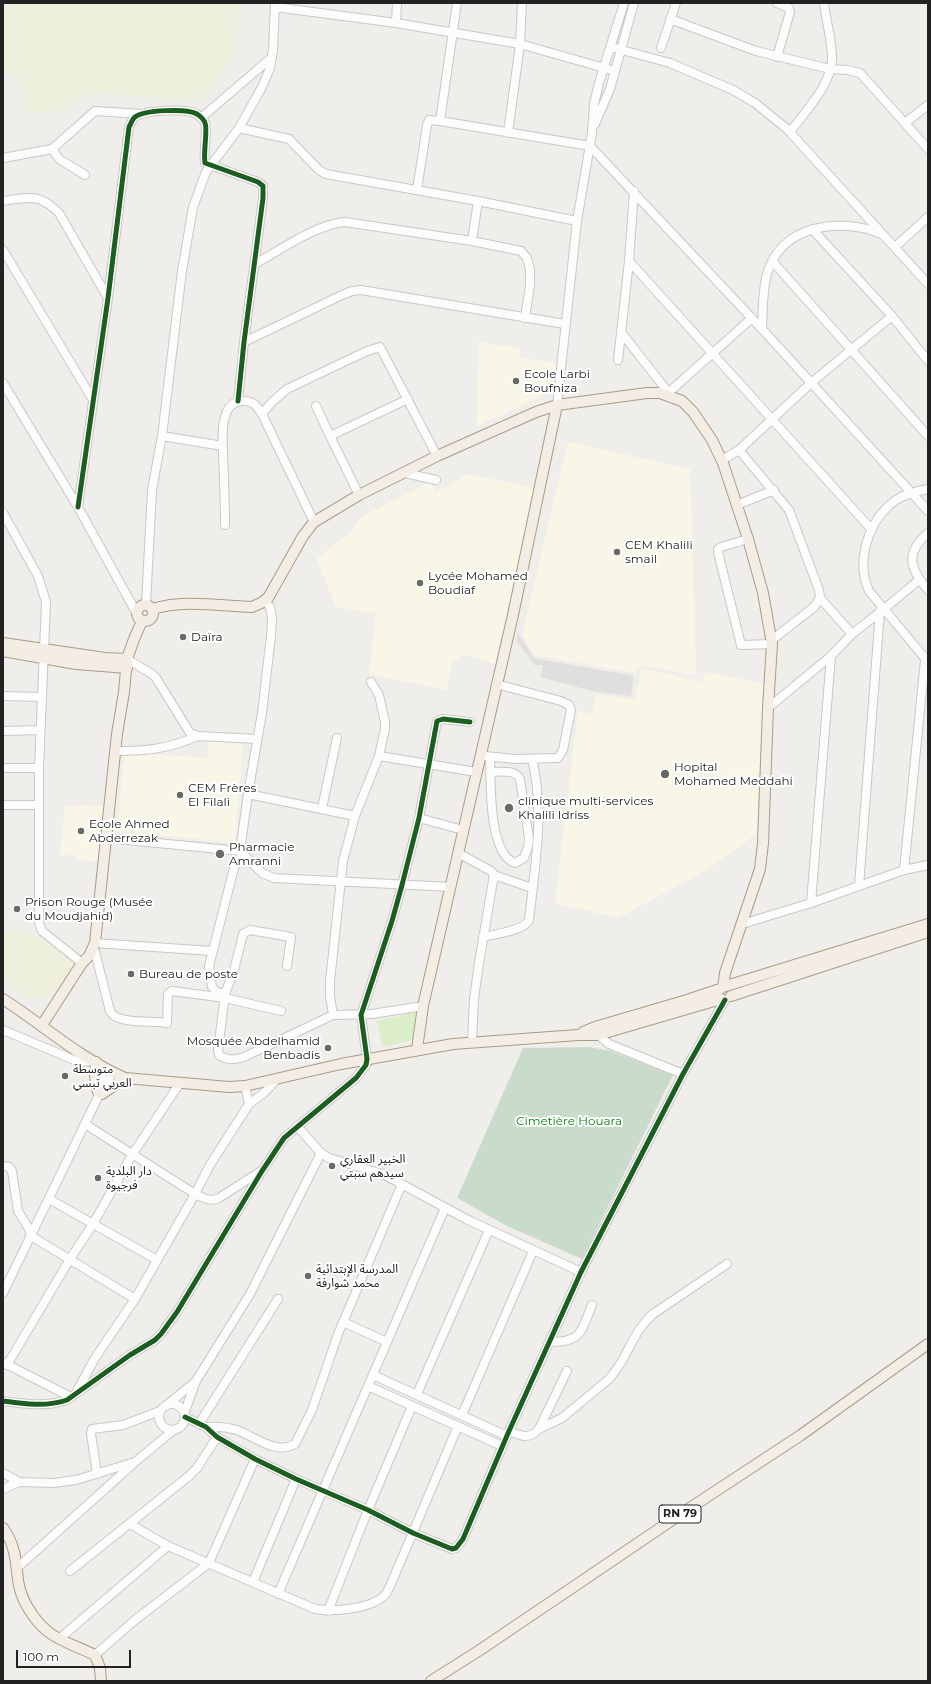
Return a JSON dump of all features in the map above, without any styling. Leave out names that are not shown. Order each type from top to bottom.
[{"type":"main road","points":[[42,1025],[82,963],[89,956],[94,946],[115,751],[127,664],[140,617],[140,606],[150,607],[178,604],[252,607],[265,601],[283,574],[303,536],[314,522],[359,495],[437,456],[536,412],[557,405],[648,393],[670,395],[682,401],[693,412],[712,440],[722,460],[748,539],[763,593],[772,642],[763,844],[760,869],[725,973],[724,993]]},
{"type":"main road","points":[[417,1049],[423,1006],[452,887],[476,772],[485,756],[496,684],[513,615],[557,405]]},
{"type":"main road","points":[[140,617],[148,621],[152,617],[150,607]]},
{"type":"main road","points":[[3,643],[76,664],[127,664]]},
{"type":"main road","points":[[3,651],[43,654]]},
{"type":"main road","points":[[724,993],[928,924]]},
{"type":"main road","points":[[3,998],[98,1063],[125,1078],[229,1087],[245,1086],[417,1049],[472,1042],[578,1035],[596,1031],[687,1000],[724,993],[928,932]]},
{"type":"main road","points":[[98,1063],[95,1076],[99,1094],[125,1078]]},
{"type":"main road","name":"RN 79","points":[[431,1681],[480,1650],[687,1510],[802,1435],[928,1344]]},
{"type":"main road","points":[[3,1528],[8,1535],[15,1552],[20,1588],[35,1620],[46,1631],[59,1639],[95,1655],[100,1668],[101,1681]]},
{"type":"street","points":[[396,23],[397,3]]},
{"type":"street","points":[[440,121],[457,3]]},
{"type":"street","points":[[508,133],[520,44],[522,3]]},
{"type":"street","points":[[557,405],[577,220],[593,129],[594,104],[624,3]]},
{"type":"street","points":[[593,129],[610,89],[634,3]]},
{"type":"street","points":[[661,48],[676,3]]},
{"type":"street","points":[[777,3],[789,8],[790,12],[777,57]]},
{"type":"street","points":[[790,132],[812,104],[824,84],[830,69],[832,57],[824,3]]},
{"type":"street","points":[[150,607],[152,490],[162,436],[182,271],[193,207],[209,166],[239,128],[262,87],[270,68],[272,58],[275,5],[454,32],[520,44],[615,71]]},
{"type":"street","points":[[670,19],[756,51],[777,57],[830,69],[847,70],[860,73],[928,149]]},
{"type":"street","points":[[611,47],[670,63],[733,90],[755,103],[790,132],[928,284]]},
{"type":"street","points":[[201,118],[272,58]]},
{"type":"street","points":[[905,123],[928,105]]},
{"type":"street","points":[[3,158],[52,149],[95,111],[143,114],[181,111],[196,114],[201,118],[207,128],[204,143],[205,163],[209,166],[248,178],[263,186],[263,198],[244,342],[238,401]]},
{"type":"street","points":[[78,508],[108,298],[129,127],[136,117],[143,114]]},
{"type":"street","points":[[417,190],[427,122],[432,120],[590,146],[752,318],[928,511]]},
{"type":"street","points":[[239,128],[289,139],[319,170],[326,174],[577,220]]},
{"type":"street","points":[[52,149],[59,159],[85,175]]},
{"type":"street","points":[[618,360],[629,261],[634,191]]},
{"type":"street","points":[[3,201],[38,198],[50,204],[59,213],[108,298]]},
{"type":"street","points":[[472,241],[478,201]]},
{"type":"street","points":[[895,247],[928,217]]},
{"type":"street","points":[[255,264],[318,229],[338,222],[472,241],[521,251],[527,258],[530,270],[530,285],[525,318]]},
{"type":"street","points":[[762,329],[764,292],[767,273],[784,245],[795,236],[812,229],[844,225],[872,230],[885,235]]},
{"type":"street","points":[[812,229],[892,316],[928,361]]},
{"type":"street","points":[[3,250],[94,400]]},
{"type":"street","points":[[629,261],[712,355],[872,530]]},
{"type":"street","points":[[773,262],[928,436]]},
{"type":"street","points":[[244,342],[342,295],[352,291],[361,290],[565,324]]},
{"type":"street","points":[[722,460],[739,450],[811,383],[892,316]]},
{"type":"street","points":[[621,332],[670,395],[752,318]]},
{"type":"street","points":[[262,414],[272,402],[287,389],[376,347],[380,347],[437,456]]},
{"type":"street","points":[[3,383],[78,508],[140,617]]},
{"type":"street","points":[[330,436],[408,399]]},
{"type":"street","points":[[226,525],[223,446],[224,418],[228,409],[238,401],[254,402],[262,414],[314,522]]},
{"type":"street","points":[[316,406],[359,495]]},
{"type":"street","points":[[162,436],[223,446]]},
{"type":"street","points":[[739,450],[774,490],[789,510],[795,521],[819,590],[820,598],[852,634]]},
{"type":"street","points":[[405,473],[436,480]]},
{"type":"street","points":[[904,870],[927,661],[913,642],[882,610],[869,591],[865,581],[865,552],[872,530],[884,510],[897,500],[912,493],[928,489]]},
{"type":"street","points":[[737,505],[774,490]]},
{"type":"street","points":[[3,513],[42,586],[46,602],[38,806],[38,923],[42,931],[82,963]]},
{"type":"street","points":[[928,533],[914,548],[912,558],[913,568],[919,580],[928,590]]},
{"type":"street","points":[[748,539],[718,549],[741,645],[772,642],[814,607],[820,598]]},
{"type":"street","points":[[768,708],[830,656],[852,634],[919,580]]},
{"type":"street","points":[[225,996],[217,992],[212,987],[209,966],[234,868],[242,853],[248,794],[262,713],[271,636],[272,618],[270,608],[265,601]]},
{"type":"street","points":[[860,886],[882,610]]},
{"type":"street","points":[[811,903],[830,656]]},
{"type":"street","points":[[127,664],[142,668],[156,678],[188,731],[192,735],[257,739]]},
{"type":"street","points":[[333,1015],[330,996],[330,981],[345,854],[355,816],[379,756],[385,722],[378,695],[371,682]]},
{"type":"street","points":[[491,772],[513,772],[517,774],[520,779],[529,838],[528,847],[524,858],[515,863],[509,862],[506,858],[496,836],[492,806],[491,772],[485,756],[532,759],[558,758],[562,754],[569,724],[570,706],[561,701],[496,684]]},
{"type":"street","points":[[3,696],[42,697]]},
{"type":"street","points":[[3,1401],[57,1403],[73,1395],[155,1340],[177,1312],[262,1171],[284,1138],[356,1078],[366,1065],[367,1059],[361,1014],[392,921],[402,884],[419,818],[437,721],[443,719],[470,722]]},
{"type":"street","points":[[3,731],[40,730]]},
{"type":"street","points":[[115,751],[157,750],[171,747],[198,736]]},
{"type":"street","points":[[322,808],[337,738]]},
{"type":"street","points":[[379,756],[476,772]]},
{"type":"street","points":[[483,937],[517,929],[526,925],[529,920],[538,840],[539,810],[536,776],[532,759]]},
{"type":"street","points":[[3,768],[39,768]]},
{"type":"street","points":[[248,794],[355,816]]},
{"type":"street","points":[[3,805],[38,806]]},
{"type":"street","points":[[419,818],[463,830]]},
{"type":"street","points":[[106,838],[242,853],[267,876],[292,879],[452,887]]},
{"type":"street","points":[[458,853],[491,871],[494,875],[532,888]]},
{"type":"street","points":[[742,924],[811,903],[904,870],[928,865]]},
{"type":"street","points":[[472,1042],[474,999],[494,875]]},
{"type":"street","points":[[287,966],[291,937],[254,930],[246,931],[243,934],[234,970],[225,996],[218,1050],[219,1055],[229,1060],[244,1057],[333,1015],[372,1014],[423,1006]]},
{"type":"street","points":[[212,951],[94,946],[110,1011],[113,1016],[128,1020],[167,1023],[168,994],[172,991],[225,996],[281,1011]]},
{"type":"street","points":[[168,1404],[178,1406],[184,1415],[203,1426],[217,1438],[255,1459],[368,1510],[413,1533],[452,1549],[458,1546],[463,1539],[502,1446],[581,1272],[724,993]]},
{"type":"street","points":[[3,1030],[79,1062],[98,1063]]},
{"type":"street","points":[[596,1031],[609,1044],[683,1074]]},
{"type":"street","points":[[3,1292],[99,1094],[113,1072]]},
{"type":"street","points":[[73,1395],[95,1358],[135,1299],[210,1165],[249,1104],[264,1094],[277,1079]]},
{"type":"street","points":[[73,1395],[5,1364],[93,1224],[132,1155],[180,1083]]},
{"type":"street","points":[[245,1086],[249,1104]]},
{"type":"street","points":[[84,1124],[195,1194],[214,1200],[262,1171]]},
{"type":"street","points":[[297,1126],[321,1153],[337,1161],[383,1174],[445,1208],[533,1251],[581,1272]]},
{"type":"street","points":[[17,1568],[135,1462],[175,1429],[181,1426],[196,1381],[250,1294],[321,1153]]},
{"type":"street","points":[[3,1166],[9,1167],[12,1171],[18,1211],[29,1229],[31,1236],[135,1299]]},
{"type":"street","points":[[203,1426],[227,1427],[277,1448],[287,1447],[294,1444],[312,1410],[343,1322],[402,1184]]},
{"type":"street","points":[[49,1199],[157,1260]]},
{"type":"street","points":[[278,1594],[322,1489],[388,1342],[445,1208]]},
{"type":"street","points":[[417,1394],[490,1230]]},
{"type":"street","points":[[462,1415],[533,1251]]},
{"type":"street","points":[[373,1376],[462,1415],[508,1433],[529,1437],[539,1429],[562,1418],[616,1372],[642,1323],[727,1264]]},
{"type":"street","points":[[203,1426],[278,1299]]},
{"type":"street","points":[[550,1342],[563,1342],[576,1338],[580,1333],[592,1305]]},
{"type":"street","points":[[343,1322],[388,1342]]},
{"type":"street","points":[[539,1429],[567,1370]]},
{"type":"street","points":[[97,1474],[91,1434],[92,1429],[124,1425],[160,1411],[196,1381]]},
{"type":"street","points":[[368,1386],[502,1446]]},
{"type":"street","points":[[328,1611],[368,1510],[412,1406]]},
{"type":"street","points":[[160,1411],[160,1442]]},
{"type":"street","points":[[160,1422],[164,1427],[175,1429]]},
{"type":"street","points":[[130,1524],[168,1546],[315,1609],[328,1611],[349,1609],[370,1603],[385,1595],[391,1584],[458,1426]]},
{"type":"street","points":[[70,1570],[130,1524],[197,1468],[217,1438]]},
{"type":"street","points":[[95,1655],[135,1620],[209,1563],[255,1459]]},
{"type":"street","points":[[3,1489],[19,1482],[54,1483],[76,1480],[135,1462]]},
{"type":"street","points":[[3,1473],[19,1482]]},
{"type":"street","points":[[253,1582],[296,1478]]},
{"type":"street","points":[[59,1639],[168,1546]]},
{"type":"shaded area","points":[[3,3],[240,3],[236,49],[217,81],[201,99],[179,100],[98,93],[80,100],[57,113],[28,111],[19,78],[3,72]]},
{"type":"shaded area","name":"Ecole Larbi Boufniza","points":[[478,342],[520,348],[520,358],[558,363],[553,386],[549,393],[477,426]]},
{"type":"shaded area","name":"CEM Khalili smail","points":[[568,442],[690,469],[696,676],[641,665],[636,673],[535,655],[522,635]]},
{"type":"shaded area","name":"Lycée Mohamed Boudiaf","points":[[468,474],[534,488],[495,664],[463,654],[452,662],[447,690],[369,674],[376,613],[336,607],[317,559],[352,530],[361,517],[430,482],[436,492]]},
{"type":"shaded area","points":[[518,633],[534,658],[634,676],[631,696],[592,691],[540,677],[543,665],[534,665],[516,640]]},
{"type":"shaded area","name":"Hopital Mohamed Meddahi","points":[[642,670],[669,674],[700,682],[707,672],[763,684],[756,834],[707,870],[618,918],[555,903],[578,711],[593,714],[595,694],[634,700]]},
{"type":"shaded area","name":"CEM Frères El Filali","points":[[209,741],[243,744],[235,843],[117,831],[125,752],[207,758]]},
{"type":"shaded area","name":"Ecole Ahmed Abderrezak","points":[[65,805],[79,807],[80,805],[103,806],[97,862],[74,859],[74,856],[60,854]]},
{"type":"shaded area","points":[[3,931],[30,932],[74,960],[74,965],[53,995],[32,1000],[3,979]]},
{"type":"green space","points":[[421,1011],[417,1039],[383,1047],[377,1021]]},
{"type":"green space","name":"Cimetière Houara","points":[[589,1047],[611,1051],[673,1075],[582,1259],[507,1226],[457,1198],[523,1048]]},
{"type":"cycle path","points":[[78,507],[108,298],[129,127],[132,120],[140,115],[156,111],[175,110],[197,114],[201,117],[206,126],[205,163],[258,182],[263,186],[263,198],[244,342],[238,401]]},
{"type":"cycle path","points":[[3,1401],[27,1404],[52,1404],[67,1400],[130,1355],[155,1340],[177,1312],[262,1171],[284,1138],[356,1078],[366,1065],[367,1059],[361,1015],[392,921],[402,885],[419,818],[437,721],[443,719],[470,722]]},
{"type":"cycle path","points":[[185,1417],[206,1427],[217,1437],[255,1459],[296,1479],[368,1510],[413,1533],[452,1549],[456,1548],[463,1539],[509,1431],[581,1272],[683,1074],[725,1000]]},
{"type":"place","name":"Ecole Larbi Boufniza","points":[[516,381]]},
{"type":"place","name":"CEM Khalili smail","points":[[617,552]]},
{"type":"place","name":"Lycée Mohamed Boudiaf","points":[[420,583]]},
{"type":"place","name":"Daïra","points":[[183,637]]},
{"type":"place","name":"Hopital Mohamed Meddahi","points":[[665,774]]},
{"type":"place","name":"CEM Frères El Filali","points":[[180,795]]},
{"type":"place","name":"clinique multi-services Khalili Idriss","points":[[509,808]]},
{"type":"place","name":"Ecole Ahmed Abderrezak","points":[[81,831]]},
{"type":"place","name":"Pharmacie Amranni","points":[[220,854]]},
{"type":"place","name":"Prison Rouge (Musée du Moudjahid)","points":[[17,909]]},
{"type":"place","name":"Bureau de poste","points":[[131,974]]},
{"type":"place","name":"Mosquée Abdelhamid Benbadis","points":[[328,1048]]},
{"type":"place","name":"متوسطة العربي تبسي","points":[[65,1076]]},
{"type":"place","name":"الخبير العقاري سيدهم سبتي","points":[[332,1166]]},
{"type":"place","name":"دار البلدية فرجيوة","points":[[98,1178]]},
{"type":"place","name":"المدرسة الإبتدائية محمد شوارفة","points":[[308,1276]]}]
